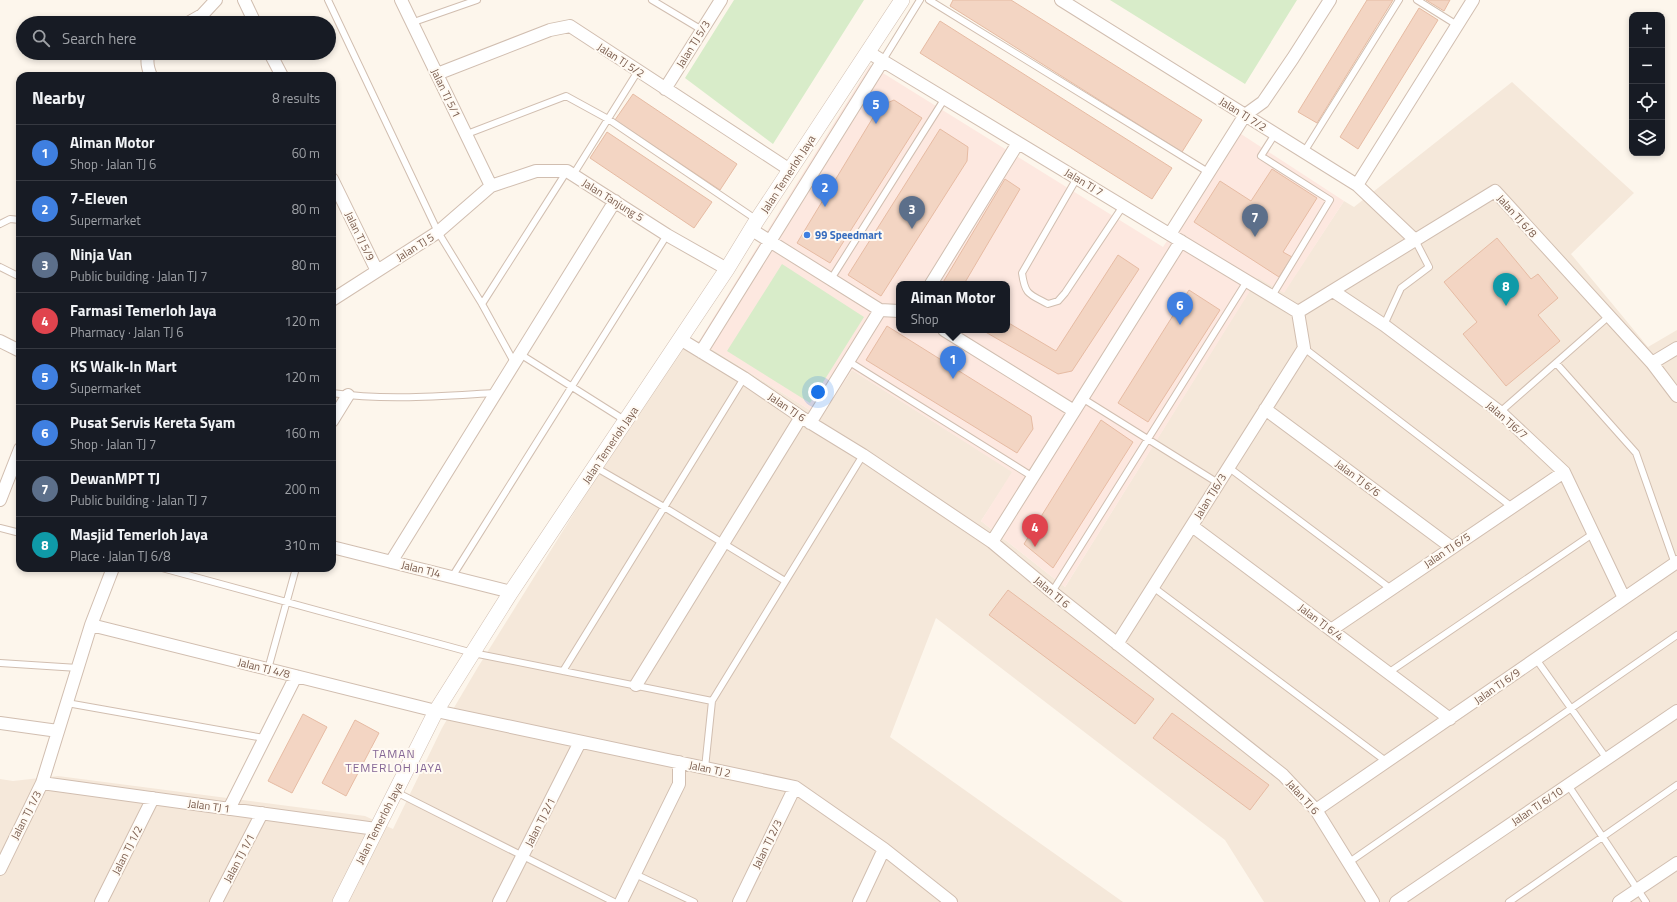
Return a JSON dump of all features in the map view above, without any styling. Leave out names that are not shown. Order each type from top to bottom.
[{"type":"street","points":[[200,16],[216,0]]},
{"type":"street","points":[[244,0],[252,16]]},
{"type":"street","name":"Jalan TJ 5/1","points":[[401,0],[491,186]]},
{"type":"street","name":"Jalan TJ 5/3","points":[[665,88],[721,0]]},
{"type":"street","name":"Jalan Temerloh Jaya","points":[[340,902],[436,711],[511,592],[727,269],[902,0]]},
{"type":"street","name":"Jalan TJ 7/2","points":[[1061,0],[1356,185],[1416,240]]},
{"type":"street","points":[[1170,234],[1245,115],[1262,102],[1293,58],[1330,0]]},
{"type":"street","points":[[1356,185],[1473,0]]},
{"type":"street","name":"Jalan TJ 5/2","points":[[437,74],[550,30],[570,26],[638,72],[790,170]]},
{"type":"street","name":"Jalan TJ 7","points":[[868,52],[1298,312]]},
{"type":"street","points":[[147,60],[149,72]]},
{"type":"street","points":[[274,60],[280,72]]},
{"type":"street","points":[[701,352],[882,60]]},
{"type":"street","points":[[933,281],[1018,143]]},
{"type":"street","points":[[491,186],[536,171],[570,173]]},
{"type":"street","name":"Jalan Tanjung 5","points":[[570,173],[667,235],[727,269]]},
{"type":"street","name":"Jalan TJ 5","points":[[336,297],[438,232],[491,186]]},
{"type":"street","name":"Jalan TJ 5/9","points":[[336,187],[377,271]]},
{"type":"street","name":"Jalan TJ 6/8","points":[[1298,312],[1495,191],[1608,317],[1652,363],[1677,396]]},
{"type":"street","points":[[391,562],[615,202]]},
{"type":"street","points":[[755,225],[770,241],[880,310],[896,311]]},
{"type":"street","points":[[992,542],[1181,241]]},
{"type":"street","name":"Jalan TJ6/7","points":[[1333,291],[1384,325],[1500,412],[1564,472],[1624,598]]},
{"type":"street","points":[[636,684],[723,543],[805,420],[848,361],[880,310]]},
{"type":"street","points":[[1298,312],[1304,348]]},
{"type":"street","points":[[949,333],[1074,410]]},
{"type":"street","name":"Jalan TJ 6","points":[[680,339],[744,378],[805,420],[863,455],[992,542],[1052,592],[1283,775],[1316,810],[1373,902]]},
{"type":"street","points":[[0,341],[16,349]]},
{"type":"street","name":"Jalan TJ6/3","points":[[1117,644],[1304,348]]},
{"type":"street","points":[[1652,363],[1677,348]]},
{"type":"street","points":[[336,414],[348,395]]},
{"type":"street","name":"Jalan TJ 6/6","points":[[1265,409],[1451,547]]},
{"type":"street","points":[[0,500],[16,459]]},
{"type":"street","name":"Jalan TJ 6/5","points":[[1331,630],[1451,547],[1564,472]]},
{"type":"street","name":"Jalan TJ 6/4","points":[[1192,526],[1450,719]]},
{"type":"street","name":"Jalan TJ4","points":[[336,548],[511,592]]},
{"type":"street","name":"Jalan TJ 6/9","points":[[1316,810],[1676,563]]},
{"type":"street","name":"Jalan TJ 1/3","points":[[0,868],[6,841],[42,783],[91,625],[111,572]]},
{"type":"street","name":"Jalan TJ 4/8","points":[[91,625],[436,711]]},
{"type":"street","points":[[229,809],[296,676]]},
{"type":"street","name":"Jalan TJ 2","points":[[436,711],[795,787],[884,849],[951,902]]},
{"type":"street","name":"Jalan TJ 6/10","points":[[1396,902],[1677,711]]},
{"type":"street","points":[[0,723],[58,731]]},
{"type":"street","name":"Jalan TJ 2/1","points":[[499,902],[580,742]]},
{"type":"street","points":[[621,902],[679,784],[679,762]]},
{"type":"street","name":"Jalan TJ 1","points":[[42,783],[376,829]]},
{"type":"street","name":"Jalan TJ 2/3","points":[[740,902],[795,787]]},
{"type":"street","name":"Jalan TJ 1/2","points":[[101,902],[153,798]]},
{"type":"street","name":"Jalan TJ 1/1","points":[[216,902],[262,814]]},
{"type":"street","points":[[859,902],[884,849]]},
{"type":"street","points":[[1620,902],[1677,863]]},
{"type":"lane","points":[[328,0],[336,16]]},
{"type":"lane","points":[[411,23],[477,0]]},
{"type":"lane","points":[[652,0],[702,30]]},
{"type":"lane","points":[[882,60],[920,0]]},
{"type":"lane","points":[[929,0],[1208,172]]},
{"type":"lane","points":[[1304,152],[1399,0]]},
{"type":"lane","points":[[1417,0],[1457,25]]},
{"type":"lane","points":[[336,17],[438,232],[517,358],[571,387],[626,421]]},
{"type":"lane","points":[[482,304],[570,173],[608,120],[638,72]]},
{"type":"lane","points":[[467,134],[566,96],[608,120],[755,225]]},
{"type":"lane","points":[[831,279],[945,98]]},
{"type":"lane","points":[[1272,296],[1330,200],[1261,156],[1275,134]]},
{"type":"lane","points":[[1077,178],[1022,273],[1027,293],[1048,304],[1058,301],[1065,294],[1123,206]]},
{"type":"lane","points":[[0,224],[10,219],[16,220]]},
{"type":"lane","points":[[452,577],[667,235]]},
{"type":"lane","points":[[1384,325],[1401,288],[1429,267],[1416,240]]},
{"type":"lane","points":[[0,267],[16,275]]},
{"type":"lane","points":[[1052,592],[1247,281]]},
{"type":"lane","points":[[1500,412],[1608,317]]},
{"type":"lane","points":[[1304,348],[1512,507]]},
{"type":"lane","points":[[848,361],[1033,477]]},
{"type":"lane","points":[[1556,363],[1636,453],[1676,563]]},
{"type":"lane","points":[[563,671],[744,378]]},
{"type":"lane","points":[[336,394],[422,398],[495,393]]},
{"type":"lane","points":[[1082,398],[1218,483]]},
{"type":"lane","points":[[705,768],[712,701],[863,455]]},
{"type":"lane","points":[[595,467],[664,507],[785,582]]},
{"type":"lane","points":[[1228,467],[1391,589]]},
{"type":"lane","points":[[0,528],[16,532]]},
{"type":"lane","points":[[1388,673],[1594,533]]},
{"type":"lane","points":[[177,572],[473,653],[636,684],[712,701]]},
{"type":"lane","points":[[268,669],[295,572]]},
{"type":"lane","points":[[1153,587],[1386,762]]},
{"type":"lane","points":[[1348,863],[1677,635]]},
{"type":"lane","points":[[1536,659],[1607,758]]},
{"type":"lane","points":[[0,663],[78,668]]},
{"type":"lane","points":[[67,703],[264,738]]},
{"type":"lane","points":[[1568,785],[1646,902]]},
{"type":"lane","points":[[1509,902],[1677,785]]},
{"type":"lane","points":[[395,791],[614,902]]},
{"type":"lane","points":[[635,874],[694,902]]},
{"type":"shaded area","points":[[870,65],[1163,247],[1238,132],[1344,201],[1284,293],[1258,278],[1065,587],[981,521],[1012,472],[852,370],[821,417],[699,341]]},
{"type":"shaded area","points":[[1512,82],[1634,193],[1571,254],[1648,347],[1677,330],[1677,902],[1264,902],[1225,840],[936,618],[890,737],[1123,902],[0,902],[0,779],[13,781],[58,776],[365,816],[393,829],[442,728],[478,667],[675,351],[699,341],[821,417],[852,370],[1013,472],[981,521],[1065,587],[1258,277],[1284,292],[1344,201],[1354,207]]},
{"type":"green space","points":[[734,0],[864,0],[773,144],[685,78]]},
{"type":"green space","points":[[1110,0],[1297,0],[1245,84]]},
{"type":"green space","points":[[782,264],[864,317],[810,403],[727,351]]},
{"type":"building","points":[[953,0],[1011,0],[1202,120],[1182,152],[950,6]]},
{"type":"building","points":[[1367,0],[1393,0],[1317,123],[1298,112]]},
{"type":"building","points":[[1426,0],[1450,0],[1444,11]]},
{"type":"building","points":[[1419,8],[1438,20],[1358,149],[1340,137]]},
{"type":"building","points":[[940,21],[1172,168],[1152,199],[920,53]]},
{"type":"building","points":[[633,94],[737,164],[720,190],[615,120]]},
{"type":"building","points":[[894,100],[922,118],[830,263],[797,243],[880,106]]},
{"type":"building","points":[[940,129],[968,147],[967,161],[881,296],[848,275]]},
{"type":"building","points":[[607,132],[712,202],[694,228],[590,158]]},
{"type":"building","points":[[1272,169],[1317,198],[1283,252],[1292,257],[1279,277],[1194,222],[1220,181],[1251,201]]},
{"type":"building","points":[[1005,179],[1020,189],[966,281],[944,281]]},
{"type":"building","points":[[1497,238],[1531,279],[1538,274],[1558,298],[1538,315],[1560,341],[1506,386],[1463,334],[1477,322],[1444,282]]},
{"type":"building","points":[[1118,255],[1139,269],[1072,371],[1058,374],[987,333],[1010,333],[1010,324],[1056,351]]},
{"type":"building","points":[[1189,290],[1220,310],[1148,422],[1118,403]]},
{"type":"building","points":[[887,326],[1031,416],[1033,429],[1017,453],[866,360]]},
{"type":"building","points":[[1101,420],[1133,442],[1053,568],[1024,544]]},
{"type":"building","points":[[1008,590],[1154,699],[1135,724],[989,615]]},
{"type":"building","points":[[1172,713],[1269,785],[1250,810],[1153,738]]},
{"type":"building","points":[[303,714],[327,727],[292,793],[268,781]]},
{"type":"building","points":[[355,720],[379,733],[346,796],[322,783]]},
{"type":"place","name":"KS Walk-In Mart","points":[[876,124]]},
{"type":"place","name":"7-Eleven","points":[[825,207]]},
{"type":"place","name":"Ninja Van","points":[[912,229]]},
{"type":"place","name":"99 Speedmart","points":[[807,235]]},
{"type":"place","name":"DewanMPT TJ","points":[[1255,237]]},
{"type":"place","name":"Masjid Temerloh Jaya","points":[[1506,306]]},
{"type":"place","name":"Pusat Servis Kereta Syam","points":[[1180,325]]},
{"type":"place","name":"Aiman Motor","points":[[953,379]]},
{"type":"place","name":"Farmasi Temerloh Jaya","points":[[1035,547]]},
{"type":"district","name":"TAMAN TEMERLOH JAYA","points":[[394,760]]}]
